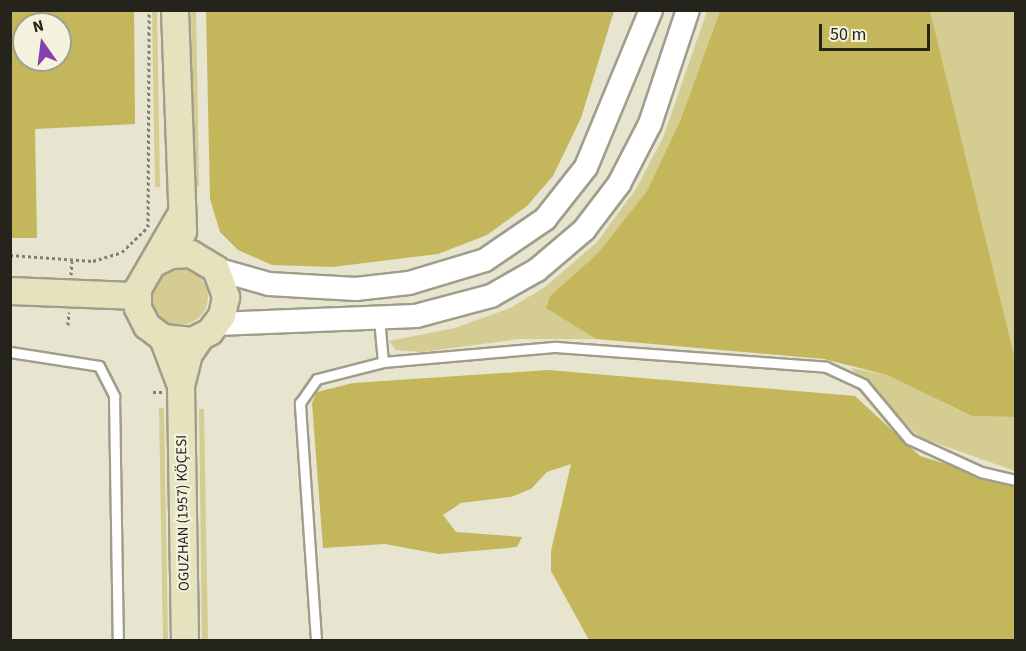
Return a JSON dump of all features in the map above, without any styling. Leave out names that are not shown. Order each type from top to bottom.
[{"type":"main road","name":"OGUZHAN (1957) KÖÇESI","points":[[175,10],[179,218],[208,263],[226,297],[209,331],[189,354],[181,386],[185,640]]},
{"type":"main road","points":[[10,291],[137,296],[179,218]]},
{"type":"main road","points":[[153,264],[171,255],[208,263]]},
{"type":"main road","name":"OGUZHAN (1957) KÖÇESI","points":[[137,296],[142,318],[163,338],[181,386]]},
{"type":"main road","points":[[163,338],[182,342],[209,331]]},
{"type":"street","points":[[208,263],[269,284],[356,289],[427,279],[485,260],[545,219],[586,167],[651,10]]},
{"type":"street","points":[[209,331],[380,319],[438,312],[491,296],[537,270],[584,230],[643,140],[688,10]]},
{"type":"lane","points":[[380,319],[383,362]]},
{"type":"lane","points":[[316,640],[300,403],[317,379],[383,362],[556,347],[826,367],[863,384],[909,440],[981,472],[1016,480]]},
{"type":"lane","points":[[10,352],[99,366],[114,396],[118,640]]},
{"type":"path","points":[[10,255],[93,261],[122,252],[148,227],[148,10]]},
{"type":"shaded area","points":[[206,10],[614,11],[581,118],[553,176],[527,206],[487,235],[438,254],[332,267],[272,265],[238,250],[220,232],[210,199]]},
{"type":"shaded area","points":[[10,11],[134,11],[135,124],[35,129],[37,238],[11,238]]},
{"type":"shaded area","points":[[152,11],[157,11],[160,187],[155,187]]},
{"type":"shaded area","points":[[191,11],[196,11],[199,186],[194,186]]},
{"type":"shaded area","points":[[707,11],[720,11],[680,121],[647,191],[598,253],[550,296],[547,308],[596,339],[519,339],[422,352],[396,350],[389,341],[455,328],[510,308],[545,287],[597,242],[636,189],[663,138]]},
{"type":"shaded area","points":[[720,11],[930,11],[1015,360],[1015,417],[972,416],[887,375],[824,359],[596,339],[546,308],[550,296],[598,253],[647,191],[680,121]]},
{"type":"shaded area","points":[[930,11],[1015,11],[1015,360],[1012,361]]},
{"type":"shaded area","points":[[180,269],[191,271],[200,277],[206,286],[208,297],[206,308],[200,317],[191,323],[180,325],[169,323],[160,317],[154,308],[152,297],[154,286],[160,277],[169,271]]},
{"type":"shaded area","points":[[851,368],[887,375],[972,416],[1015,417],[1015,471],[919,437]]},
{"type":"shaded area","points":[[548,370],[855,396],[920,456],[1015,485],[1015,640],[589,640],[551,571],[551,551],[571,464],[547,472],[531,489],[511,497],[461,503],[443,515],[456,532],[522,537],[517,547],[439,554],[385,544],[323,548],[312,403],[317,392],[353,383]]},
{"type":"shaded area","points":[[159,408],[164,408],[168,640],[163,640]]},
{"type":"shaded area","points":[[199,409],[204,409],[208,640],[202,640]]}]
